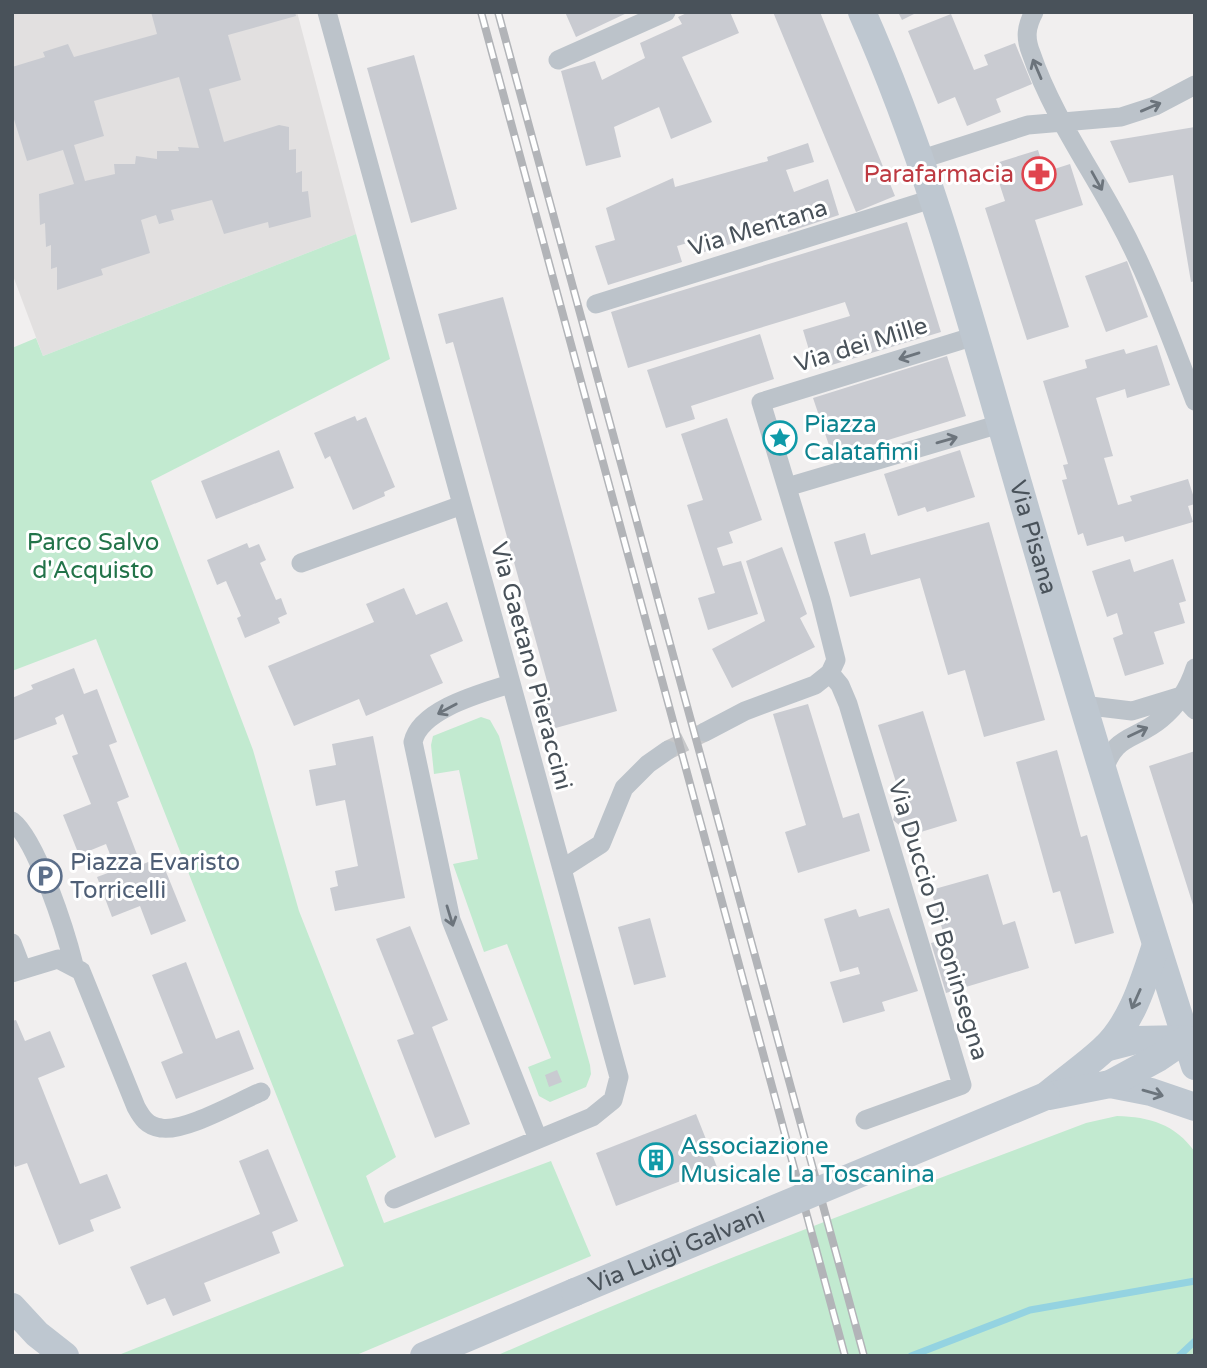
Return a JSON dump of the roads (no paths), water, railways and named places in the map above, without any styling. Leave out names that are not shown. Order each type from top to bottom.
[{"type":"main road","name":"Via Pisana","points":[[862,12],[922,159],[1103,775],[1195,1066]]},
{"type":"main road","name":"Via Luigi Galvani","points":[[1046,1096],[1105,1048],[1130,1011],[1156,944]]},
{"type":"main road","name":"Via Luigi Galvani","points":[[1105,1048],[1136,1040],[1186,1039]]},
{"type":"main road","name":"Via Luigi Galvani","points":[[424,1356],[1046,1096],[1110,1084],[1186,1039]]},
{"type":"main road","name":"Via Luigi Galvani","points":[[1110,1084],[1151,1092],[1195,1107]]},
{"type":"main road","points":[[12,1307],[37,1334],[65,1356]]},
{"type":"street","name":"Via Gaetano Pieraccini","points":[[327,12],[510,684],[617,1063],[618,1082],[613,1100],[604,1110],[394,1199]]},
{"type":"street","points":[[558,60],[666,12]]},
{"type":"street","points":[[1034,12],[1027,27],[1028,43],[1061,123],[1076,143],[1130,243],[1195,401]]},
{"type":"street","points":[[922,159],[1019,127],[1101,121],[1135,114],[1195,85]]},
{"type":"street","name":"Via Mentana","points":[[596,304],[934,198]]},
{"type":"street","name":"Via dei Mille","points":[[787,487],[761,402],[975,335]]},
{"type":"street","points":[[705,732],[746,711],[799,693],[830,673],[836,660],[834,644],[787,487],[1000,424]]},
{"type":"street","points":[[301,563],[462,505]]},
{"type":"street","points":[[1103,775],[1110,753],[1119,743],[1188,703],[1195,668]]},
{"type":"street","name":"Via Duccio Di Boninsegna","points":[[830,673],[840,685],[848,705],[962,1085],[865,1120]]},
{"type":"street","points":[[510,684],[467,699],[438,713],[422,726],[413,742],[451,920],[538,1139]]},
{"type":"street","points":[[1082,705],[1132,711],[1188,703]]},
{"type":"street","points":[[562,869],[600,844],[624,788],[648,764],[668,750]]},
{"type":"street","points":[[12,821],[24,833],[32,849],[67,938],[74,965],[89,985],[136,1107],[146,1122],[159,1128],[170,1128],[261,1092]]},
{"type":"street","points":[[12,943],[17,971],[52,960],[74,965]]},
{"type":"waterway","points":[[911,1356],[1030,1310],[1195,1281]]},
{"type":"waterway","points":[[1179,1356],[1195,1341]]},
{"type":"tunnel","points":[[668,750],[705,732]]},
{"type":"railway","points":[[481,12],[845,1356]]},
{"type":"railway","points":[[498,12],[864,1356]]},
{"type":"place","name":"Parafarmacia","points":[[1039,174]]},
{"type":"place","name":"Piazza Calatafimi","points":[[780,438]]},
{"type":"place","name":"Piazza Evaristo Torricelli","points":[[45,876]]},
{"type":"place","name":"Associazione Musicale La Toscanina","points":[[656,1160]]},
{"type":"park label","name":"Parco Salvo d'Acquisto","points":[[93,556]]}]
